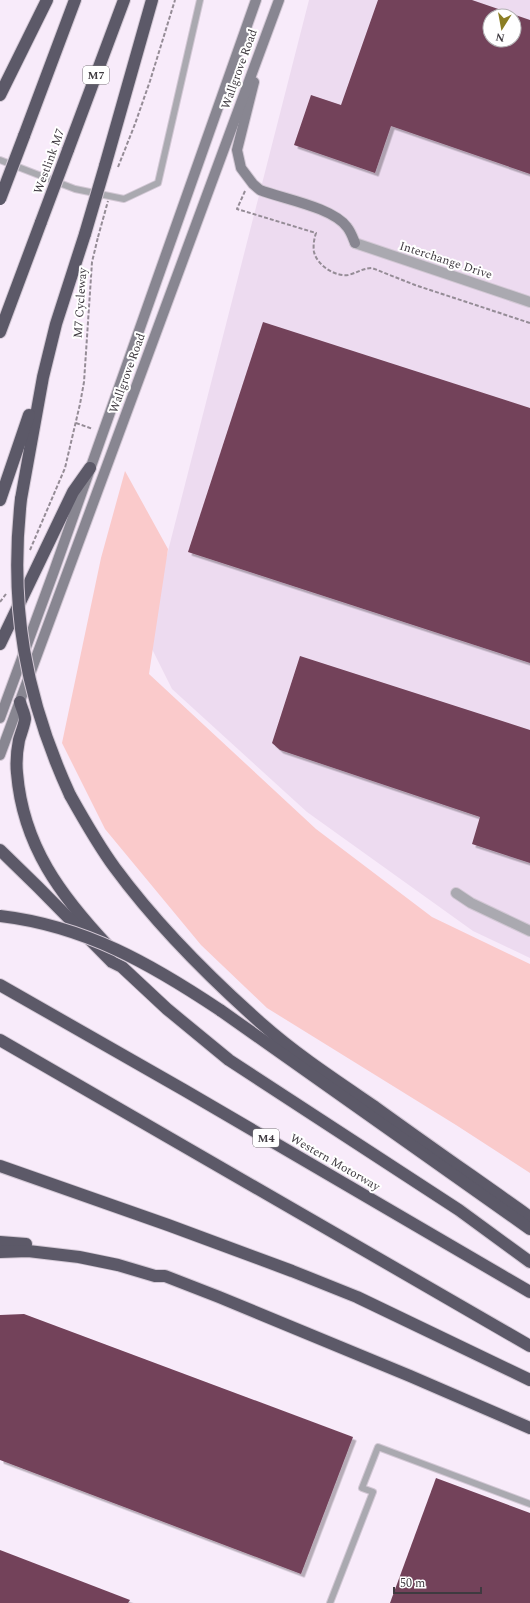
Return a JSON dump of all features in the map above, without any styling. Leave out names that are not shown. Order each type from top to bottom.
[{"type":"highway","points":[[0,96],[47,0]]},
{"type":"highway","points":[[0,199],[75,0]]},
{"type":"highway","name":"Westlink M7","points":[[0,332],[124,0]]},
{"type":"highway","points":[[152,0],[85,234],[56,324],[43,376],[21,499],[17,544],[17,587],[20,630],[27,673],[38,715],[70,795],[91,833],[115,868],[149,911],[186,951],[237,1002],[318,1067],[530,1217]]},
{"type":"highway","points":[[0,500],[43,376]]},
{"type":"highway","points":[[0,644],[73,492],[90,468]]},
{"type":"highway","points":[[20,702],[25,718],[19,741],[16,772],[29,834],[56,884],[87,924],[120,959],[122,967]]},
{"type":"highway","points":[[0,850],[112,962],[122,967],[167,1009],[229,1060],[459,1210],[530,1262]]},
{"type":"highway","points":[[0,916],[53,926],[98,940],[162,972],[220,1010],[530,1229]]},
{"type":"highway","name":"Western Motorway","points":[[0,985],[184,1090],[530,1292]]},
{"type":"highway","points":[[0,1040],[530,1346]]},
{"type":"highway","points":[[0,1166],[215,1242],[357,1297],[530,1380]]},
{"type":"highway","points":[[0,1174],[12,1170]]},
{"type":"highway","points":[[0,1242],[49,1246],[94,1253],[158,1270],[165,1276],[220,1297],[410,1376],[530,1428]]},
{"type":"highway","points":[[0,1252],[28,1251],[79,1257],[118,1265],[155,1276],[165,1276]]},
{"type":"main road","name":"Wallgrove Road","points":[[0,718],[52,578],[256,0]]},
{"type":"main road","name":"Wallgrove Road","points":[[0,755],[279,0]]},
{"type":"main road","points":[[270,24],[237,150],[241,168],[253,184],[260,190],[329,213],[339,219],[347,227],[355,243]]},
{"type":"street","name":"Interchange Drive","points":[[355,243],[530,302]]},
{"type":"street","points":[[456,893],[530,931]]},
{"type":"lane","points":[[0,160],[75,189],[124,199],[158,183],[200,0]]},
{"type":"lane","points":[[330,1603],[373,1492],[362,1488],[378,1447],[530,1504]]},
{"type":"path","points":[[117,169],[138,117],[175,0]]},
{"type":"path","points":[[245,192],[237,209],[316,233],[314,252],[317,258],[330,270],[338,274],[347,275],[372,268],[415,285],[530,323]]},
{"type":"path","name":"M7 Cycleway","points":[[28,554],[61,480],[76,423],[84,382],[92,262],[109,200]]},
{"type":"path","points":[[76,423],[103,432]]},
{"type":"path","points":[[0,602],[8,591]]},
{"type":"shaded area","points":[[309,0],[530,0],[530,958],[473,931],[307,812],[172,689],[146,637]]},
{"type":"shaded area","points":[[125,471],[168,549],[149,674],[316,829],[432,917],[530,964],[530,1173],[456,1125],[267,1008],[201,945],[105,829],[62,743],[101,558]]},
{"type":"building","points":[[378,0],[472,0],[495,8],[482,8],[482,48],[522,48],[522,17],[530,20],[530,174],[391,126],[375,173],[294,145],[311,95],[341,105]]},
{"type":"building","points":[[263,322],[530,408],[530,663],[188,552]]},
{"type":"building","points":[[300,656],[530,730],[530,863],[472,844],[480,817],[280,750],[272,743]]},
{"type":"building","points":[[24,1314],[353,1437],[301,1574],[0,1460],[0,1315]]},
{"type":"building","points":[[436,1478],[530,1513],[530,1603],[390,1603]]},
{"type":"building","points":[[0,1550],[130,1600],[128,1603],[0,1603]]}]
